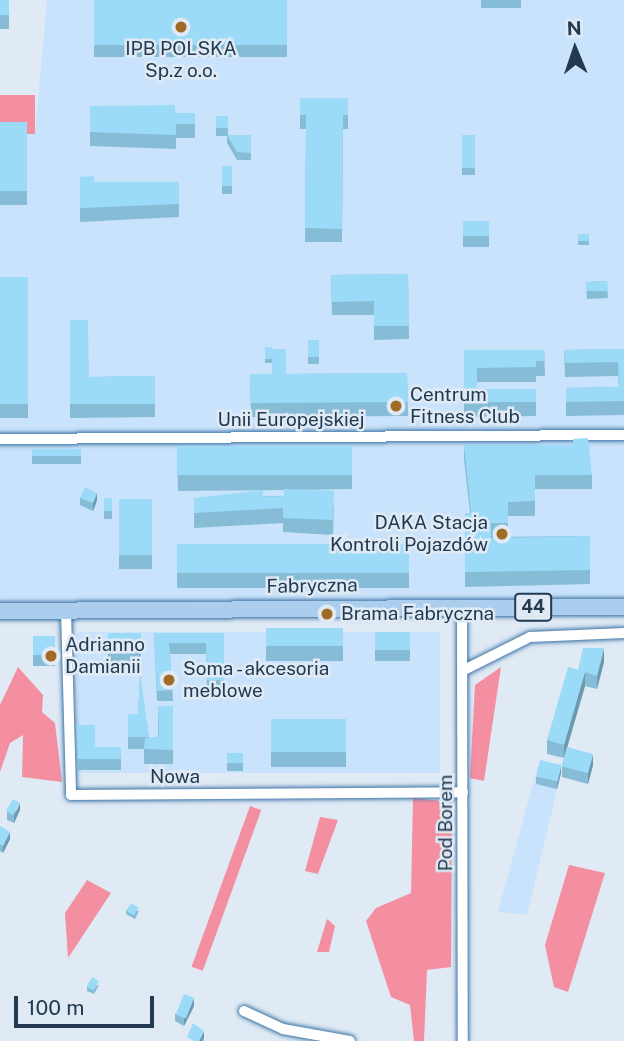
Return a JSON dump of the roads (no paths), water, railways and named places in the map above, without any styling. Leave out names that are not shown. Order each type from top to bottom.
[{"type":"main road","name":"Fabryczna","points":[[0,611],[624,607]]},
{"type":"street","name":"Unii Europejskiej","points":[[0,439],[624,435]]},
{"type":"street","name":"Pod Borem","points":[[462,606],[463,1041]]},
{"type":"street","name":"Nowa","points":[[66,611],[71,795],[463,792]]},
{"type":"street","points":[[464,670],[530,637],[624,633]]},
{"type":"street","points":[[244,1011],[283,1029],[350,1041]]},
{"type":"place","name":"IPB POLSKA Sp.z o.o.","points":[[181,27]]},
{"type":"place","name":"Centrum Fitness Club","points":[[396,406]]},
{"type":"place","name":"DAKA Stacja Kontroli Pojazdów","points":[[502,534]]},
{"type":"place","name":"Brama Fabryczna","points":[[327,614]]},
{"type":"place","name":"Adrianno Damianii","points":[[51,656]]},
{"type":"place","name":"Soma - akcesoria meblowe","points":[[169,680]]}]
